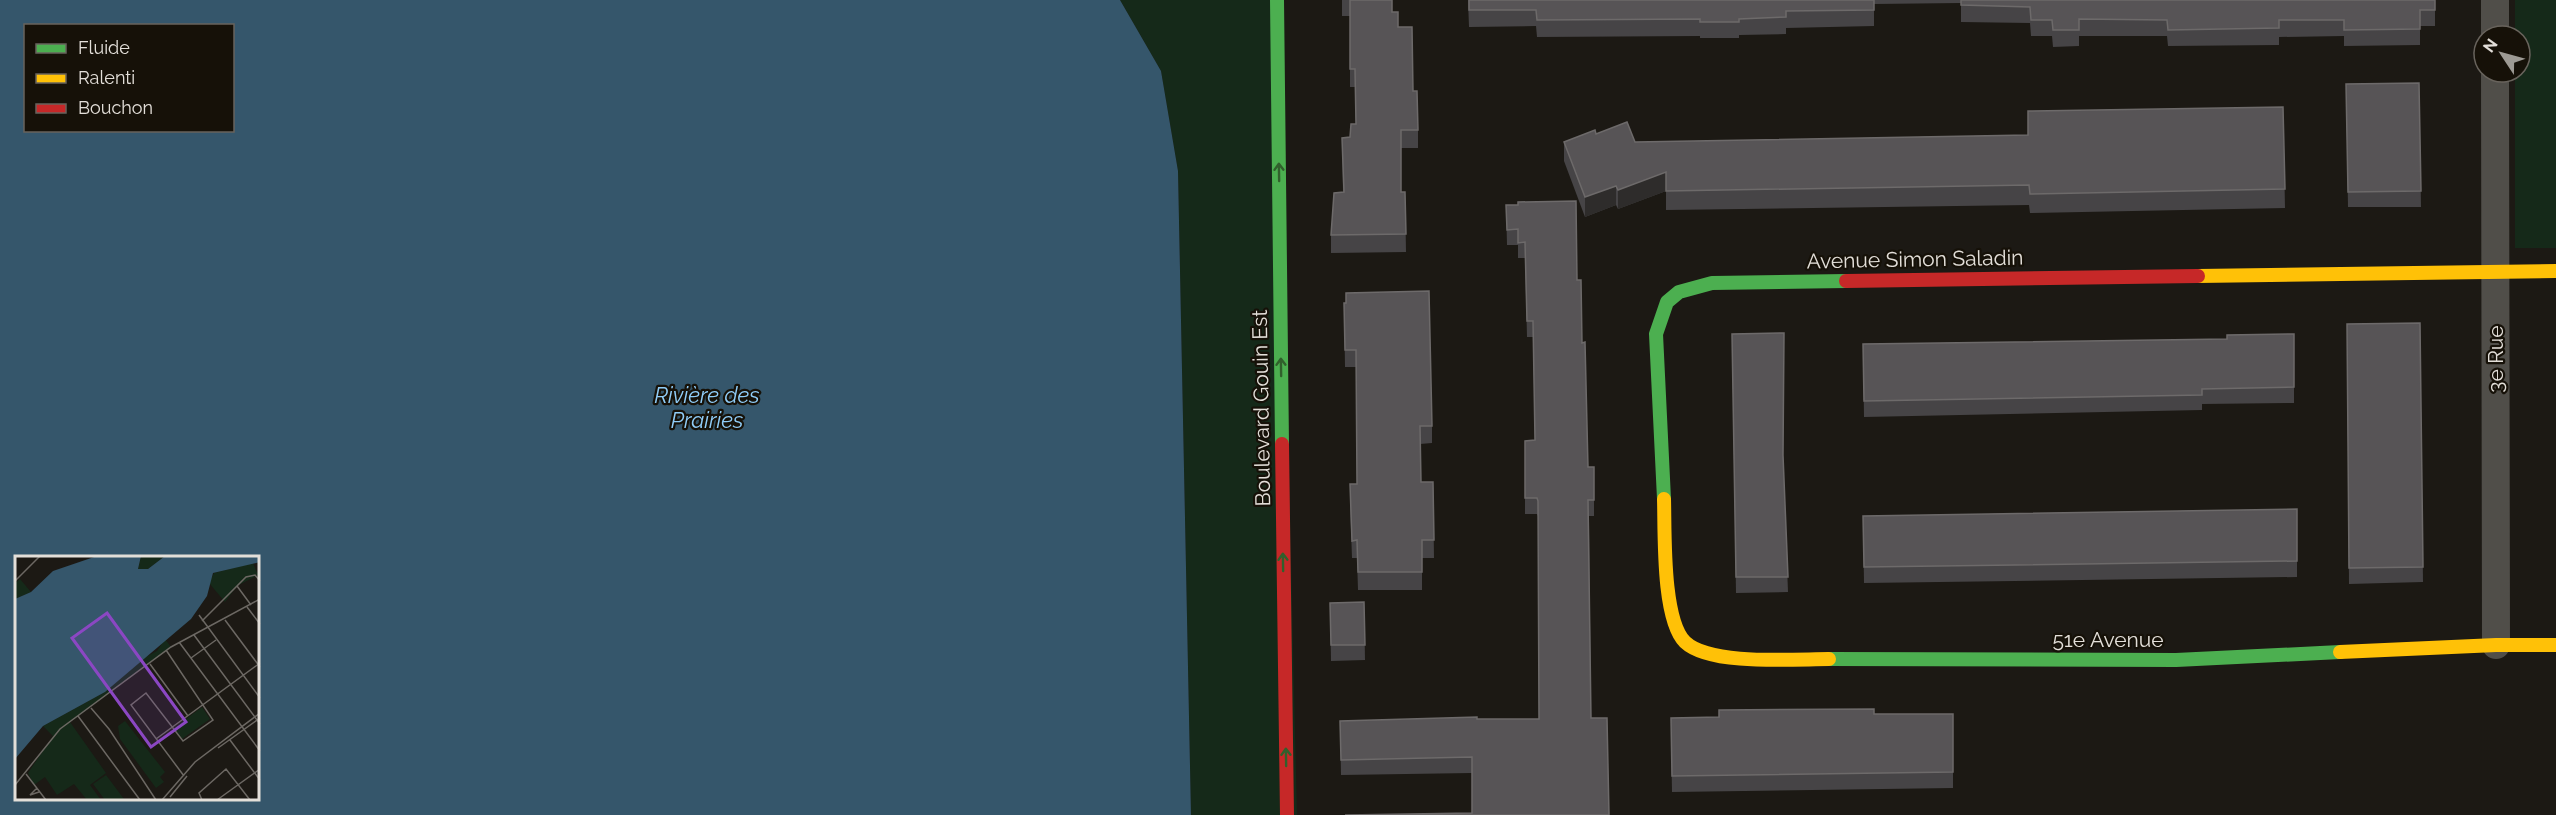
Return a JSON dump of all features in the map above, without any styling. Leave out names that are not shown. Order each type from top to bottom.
[{"type":"street","name":"Boulevard Gouin Est","points":[[1277,0],[1287,815]]},
{"type":"street","points":[[2495,0],[2495,24]]},
{"type":"street","name":"3e Rue","points":[[2495,84],[2496,645]]},
{"type":"street","name":"Avenue Simon Saladin","points":[[1674,624],[1668,592],[1656,334],[1662,309],[1671,296],[1683,289],[1712,283],[2556,271]]},
{"type":"street","name":"51e Avenue","points":[[1674,624],[1684,642],[1701,653],[1738,659],[2176,660],[2496,645],[2556,645]]},
{"type":"green space","points":[[1120,0],[1278,0],[1297,815],[1191,815],[1178,171],[1161,71]]},
{"type":"green space","points":[[2515,0],[2556,0],[2556,248],[2515,248],[2515,84],[2532,84],[2532,24],[2515,24]]},
{"type":"water","name":"Rivière des Prairies","points":[[0,0],[1120,0],[1161,71],[1178,171],[1191,815],[0,815]]},
{"type":"building","points":[[1350,0],[1392,0],[1392,12],[1398,12],[1398,27],[1412,27],[1413,91],[1417,91],[1418,130],[1401,130],[1401,192],[1405,192],[1406,234],[1331,235],[1334,193],[1344,192],[1342,138],[1350,137],[1351,124],[1356,124],[1355,69],[1350,69]]},
{"type":"building","points":[[1469,0],[1874,0],[1874,10],[1786,11],[1786,17],[1739,19],[1739,22],[1700,22],[1700,19],[1537,20],[1536,10],[1469,10]]},
{"type":"building","points":[[1961,0],[2435,0],[2435,10],[2420,10],[2420,29],[2344,30],[2344,20],[2279,20],[2279,28],[2168,30],[2167,20],[2079,19],[2079,30],[2053,30],[2052,20],[2031,20],[2030,7],[1961,5]]},
{"type":"building","points":[[2419,83],[2421,191],[2348,192],[2346,84]]},
{"type":"building","points":[[2283,107],[2285,189],[2030,194],[2029,185],[1666,191],[1666,172],[1618,190],[1616,186],[1585,197],[1564,142],[1595,130],[1596,134],[1627,122],[1635,142],[2028,135],[2028,111]]},
{"type":"building","points":[[1576,201],[1577,280],[1581,280],[1582,343],[1585,342],[1588,467],[1594,467],[1594,500],[1588,500],[1591,718],[1607,718],[1609,815],[1345,815],[1472,813],[1472,757],[1341,760],[1340,721],[1477,717],[1477,719],[1539,719],[1538,501],[1537,498],[1525,498],[1525,441],[1535,440],[1533,321],[1527,321],[1525,242],[1518,243],[1518,229],[1507,230],[1506,205],[1518,205],[1518,202]]},
{"type":"building","points":[[1429,291],[1432,426],[1420,426],[1421,482],[1433,482],[1434,540],[1422,540],[1422,572],[1358,572],[1357,540],[1352,541],[1350,484],[1357,484],[1356,350],[1345,350],[1344,303],[1346,303],[1346,293]]},
{"type":"building","points":[[2420,323],[2423,567],[2349,568],[2347,324]]},
{"type":"building","points":[[1784,333],[1783,455],[1788,577],[1736,577],[1732,334]]},
{"type":"building","points":[[2294,334],[2294,387],[2202,389],[2202,395],[1864,401],[1863,344],[2227,339],[2227,335]]},
{"type":"building","points":[[2297,509],[2297,561],[1864,567],[1863,516]]},
{"type":"building","points":[[1364,602],[1365,645],[1331,645],[1330,603]]},
{"type":"building","points":[[1874,709],[1874,714],[1953,714],[1953,772],[1672,776],[1671,718],[1719,717],[1719,710]]},
{"type":"traffic: fast","points":[[1277,0],[1282,444]]},
{"type":"traffic: fast","points":[[1664,499],[1656,334],[1667,302],[1679,292],[1712,283],[1846,281]]},
{"type":"traffic: fast","points":[[1829,659],[2176,660],[2340,652]]},
{"type":"traffic: slow","points":[[2198,276],[2556,271]]},
{"type":"traffic: slow","points":[[1664,499],[1666,574],[1669,595],[1672,615],[1685,642],[1697,650],[1733,658],[1829,659]]},
{"type":"traffic: slow","points":[[2340,652],[2496,645],[2556,645]]},
{"type":"traffic: jam","points":[[1846,281],[2198,276]]},
{"type":"traffic: jam","points":[[1282,444],[1287,815]]}]
